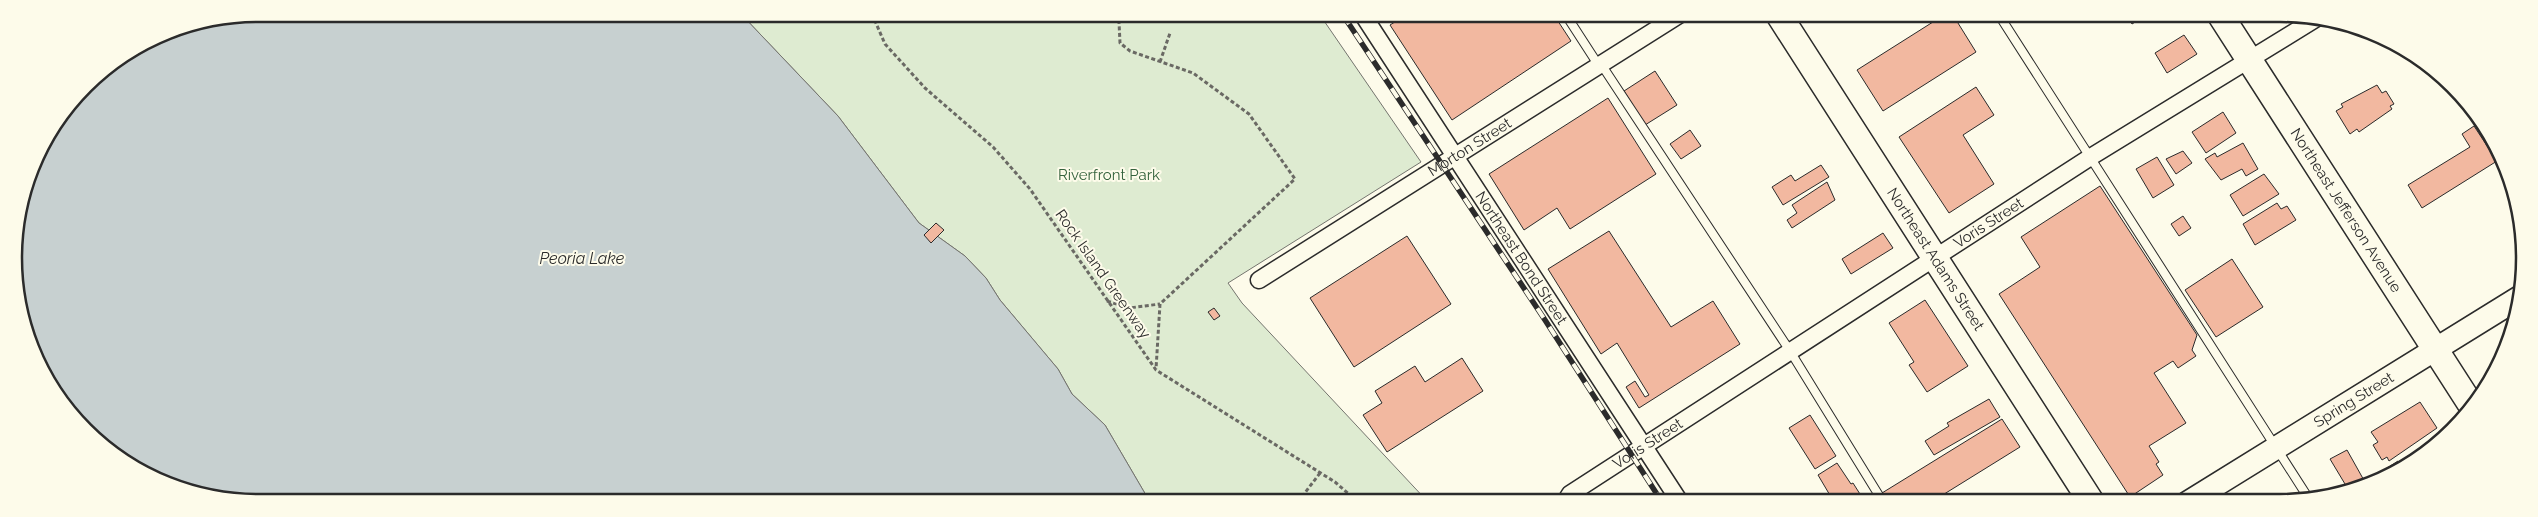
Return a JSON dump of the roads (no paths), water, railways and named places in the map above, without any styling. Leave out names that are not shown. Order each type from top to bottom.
[{"type":"main road","name":"Northeast Adams Street","points":[[1783,23],[1934,257],[2080,494]]},
{"type":"main road","name":"Northeast Jefferson Avenue","points":[[2226,23],[2468,401]]},
{"type":"street","name":"Northeast Bond Street","points":[[1368,23],[1675,494]]},
{"type":"street","name":"Morton Street","points":[[1259,280],[1666,23]]},
{"type":"street","name":"Voris Street","points":[[1570,494],[2089,158],[2307,25]]},
{"type":"street","name":"Spring Street","points":[[2202,494],[2511,302]]},
{"type":"lane","points":[[1571,23],[1790,351],[1878,494]]},
{"type":"lane","points":[[2003,23],[2305,493]]},
{"type":"water","name":"Peoria Lake","points":[[243,23],[750,23],[838,116],[919,223],[965,256],[986,278],[1000,300],[1058,369],[1072,394],[1105,425],[1145,494],[243,494],[212,490],[168,477],[127,455],[103,436],[81,414],[62,390],[40,349],[27,305],[22,258],[27,212],[40,168],[54,140],[71,115],[103,81],[127,62],[168,40],[212,27]]},
{"type":"railway","points":[[1348,23],[1545,320],[1657,494]]},
{"type":"park label","name":"Riverfront Park","points":[[1109,175]]}]
